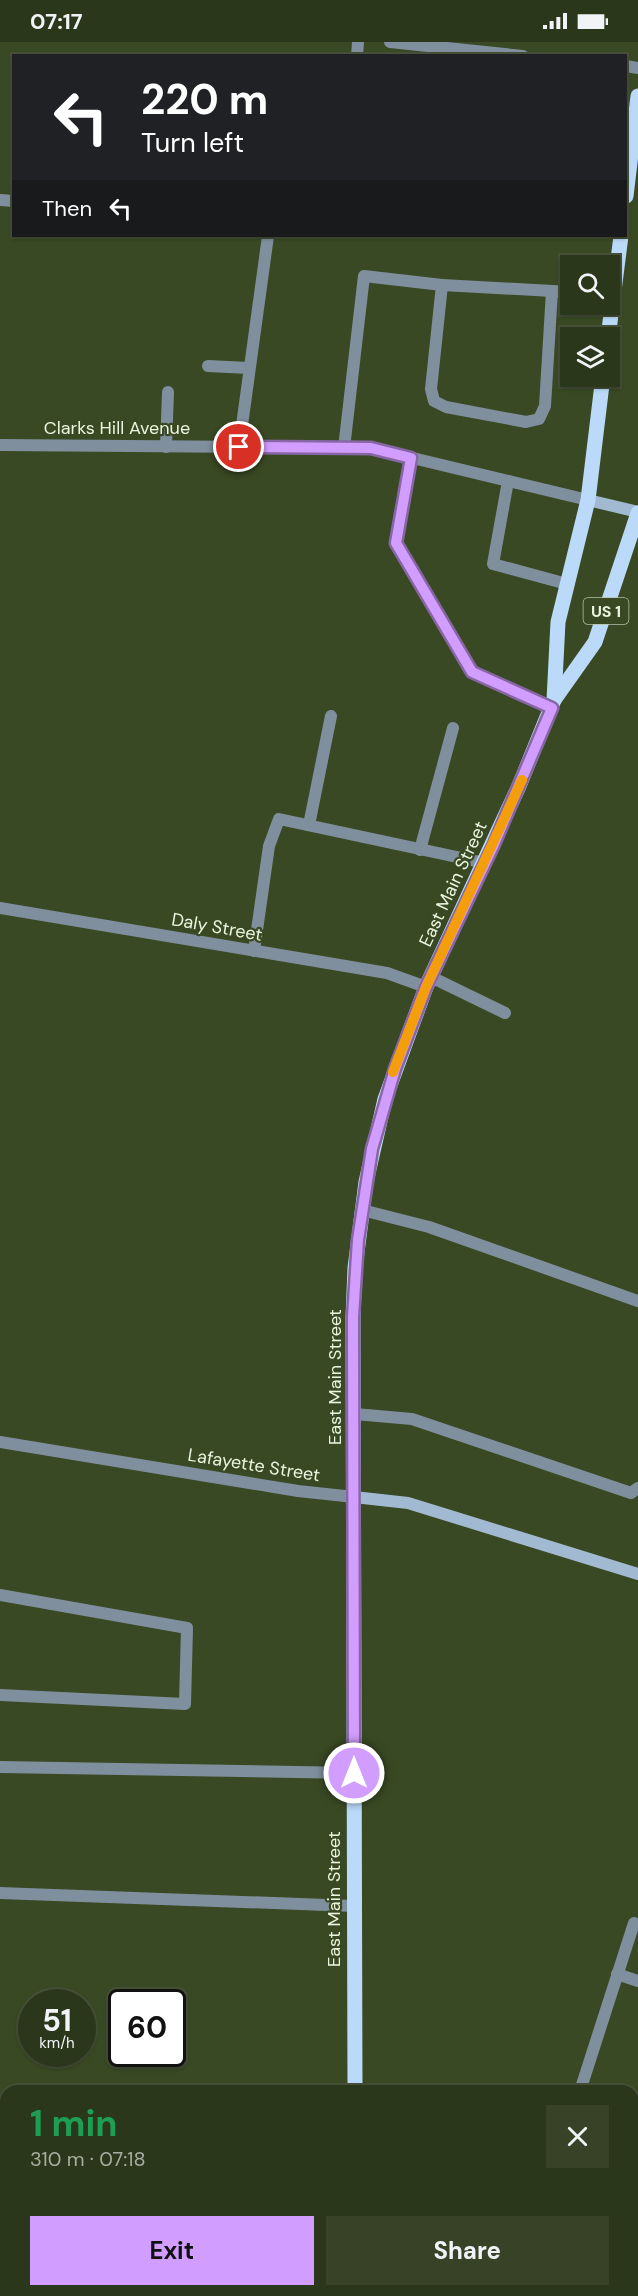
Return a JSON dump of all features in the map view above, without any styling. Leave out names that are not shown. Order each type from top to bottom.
[{"type":"main road","points":[[627,188],[638,96]]},
{"type":"main road","points":[[618,255],[621,237]]},
{"type":"main road","name":"East Main Street","points":[[553,704],[558,621],[588,500],[602,387]]},
{"type":"main road","name":"East Main Street","points":[[355,2085],[354,1290],[362,1210],[377,1125],[395,1069],[428,982],[485,863],[553,704],[595,642],[638,513]]},
{"type":"street","points":[[390,42],[504,54]]},
{"type":"street","points":[[239,447],[268,237]]},
{"type":"street","points":[[344,448],[364,276],[442,285],[560,291]]},
{"type":"street","points":[[442,285],[431,389],[434,401],[446,407],[526,422],[539,419],[545,406],[552,291]]},
{"type":"street","points":[[208,366],[249,368]]},
{"type":"street","points":[[166,447],[168,392]]},
{"type":"street","name":"Clarks Hill Avenue","points":[[0,445],[371,448],[588,500]]},
{"type":"street","points":[[411,458],[396,543],[472,672],[553,704]]},
{"type":"street","points":[[508,481],[493,564],[567,584]]},
{"type":"street","points":[[588,500],[638,513]]},
{"type":"street","points":[[309,825],[331,716]]},
{"type":"street","points":[[420,850],[453,728]]},
{"type":"street","points":[[254,951],[269,846],[279,819],[485,863]]},
{"type":"street","name":"Daly Street","points":[[0,908],[387,973],[428,982],[505,1014]]},
{"type":"street","points":[[362,1210],[429,1227],[638,1301]]},
{"type":"street","points":[[355,1414],[412,1419],[632,1493],[638,1488]]},
{"type":"street","name":"Lafayette Street","points":[[0,1442],[298,1491],[408,1503],[638,1574]]},
{"type":"street","points":[[0,1594],[187,1628],[185,1704],[0,1695]]},
{"type":"street","points":[[0,1767],[354,1773]]},
{"type":"street","points":[[0,1893],[353,1906]]},
{"type":"street","points":[[582,2085],[634,1923]]},
{"type":"street","points":[[617,1974],[638,1981]]},
{"type":"slow traffic","points":[[393,1072],[426,987],[522,780]]},
{"type":"route","points":[[239,447],[371,448],[411,458],[396,543],[472,672],[552,708],[494,844],[426,987],[395,1069],[377,1125],[372,1149],[358,1240],[353,1317],[355,1371],[354,1773]]}]
